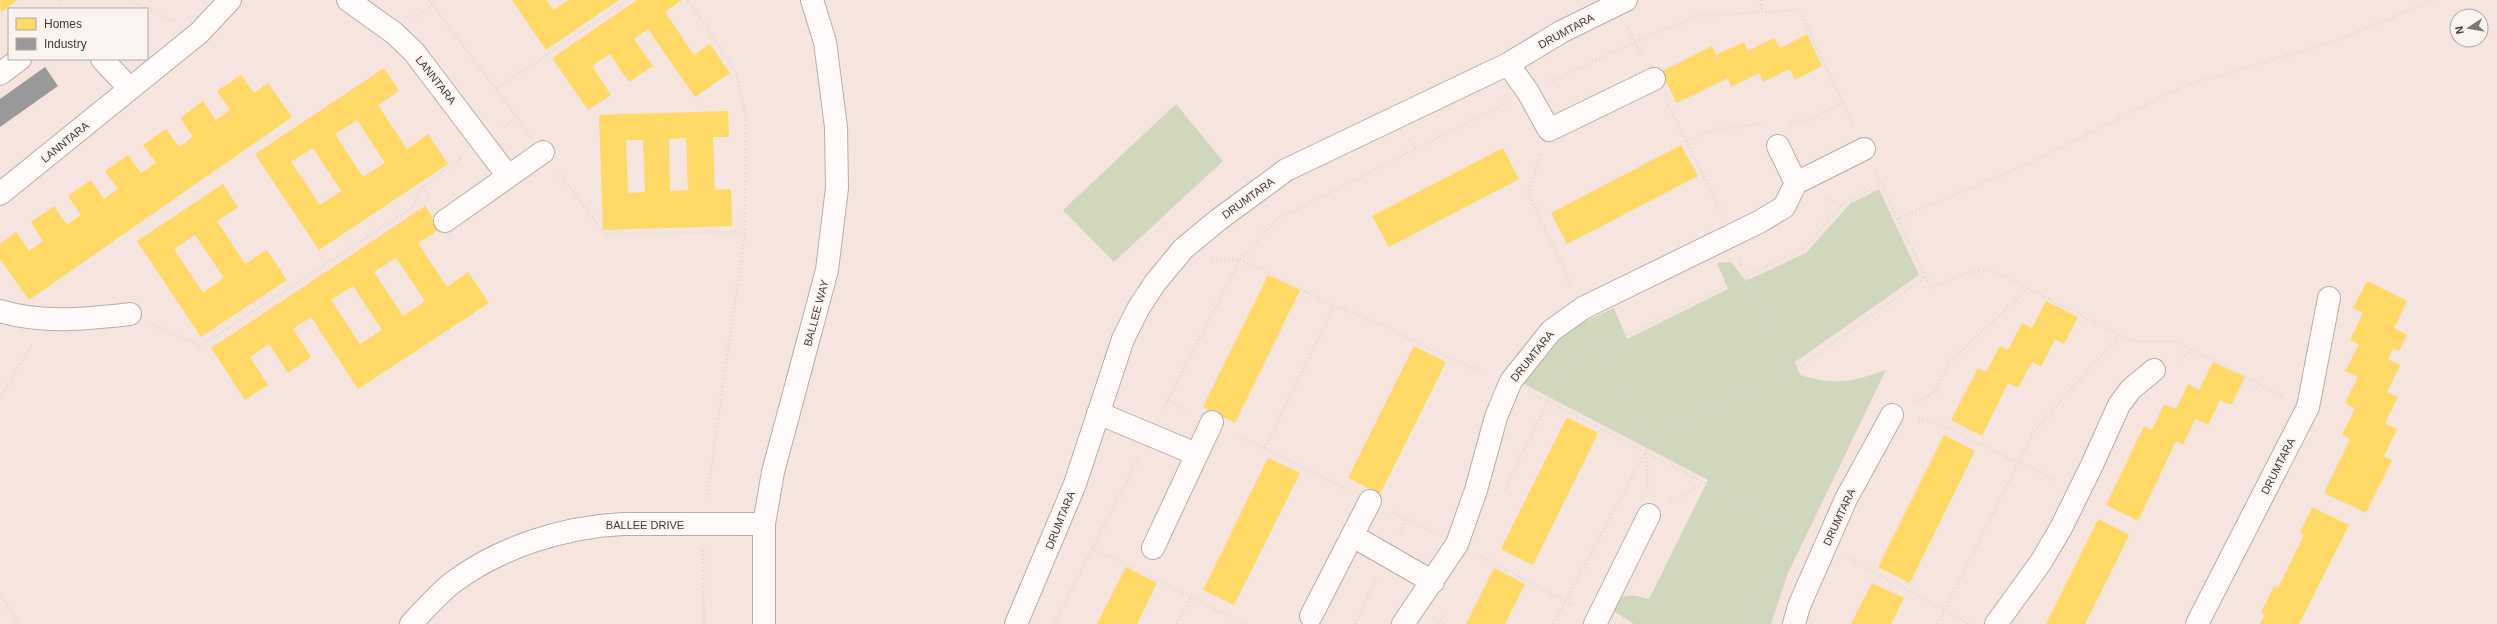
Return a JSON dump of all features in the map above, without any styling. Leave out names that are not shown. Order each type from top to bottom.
[{"type":"street","name":"LANNTARA","points":[[0,194],[199,32],[230,0]]},
{"type":"street","name":"LANNTARA","points":[[348,0],[403,40],[429,71],[508,176]]},
{"type":"street","name":"BALLEE WAY","points":[[764,624],[764,524],[773,472],[827,270],[834,226],[837,188],[836,127],[825,42],[812,0]]},
{"type":"street","name":"DRUMTARA","points":[[1016,624],[1061,519],[1123,340],[1138,309],[1167,268],[1199,235],[1286,170],[1508,64],[1560,32],[1626,0]]},
{"type":"street","points":[[0,74],[19,60]]},
{"type":"street","points":[[103,60],[130,89]]},
{"type":"street","points":[[1508,64],[1528,92],[1550,130],[1654,79]]},
{"type":"street","points":[[1778,146],[1796,183],[1864,149]]},
{"type":"street","points":[[445,221],[543,152]]},
{"type":"street","name":"DRUMTARA","points":[[1403,624],[1433,582],[1466,548],[1476,490],[1496,417],[1511,381],[1551,330],[1583,308],[1728,238],[1784,207],[1796,183]]},
{"type":"street","name":"DRUMTARA","points":[[2197,624],[2308,407],[2329,298]]},
{"type":"street","points":[[0,312],[47,320],[80,320],[130,314]]},
{"type":"street","points":[[1996,624],[2049,549],[2080,491],[2118,405],[2131,389],[2154,370]]},
{"type":"street","points":[[1098,413],[1196,454]]},
{"type":"street","name":"DRUMTARA","points":[[1794,624],[1799,606],[1846,499],[1892,415]]},
{"type":"street","points":[[1153,548],[1212,422]]},
{"type":"street","points":[[1311,616],[1370,501]]},
{"type":"street","points":[[1595,624],[1649,515]]},
{"type":"street","name":"BALLEE DRIVE","points":[[411,624],[437,596],[469,572],[491,558],[534,541],[605,525],[764,524]]},
{"type":"street","points":[[1353,536],[1433,582]]},
{"type":"path","points":[[129,0],[146,8]]},
{"type":"path","points":[[496,89],[628,0]]},
{"type":"path","points":[[688,0],[736,72],[746,116],[745,232],[703,525],[704,624]]},
{"type":"path","points":[[1761,0],[1762,12]]},
{"type":"path","points":[[1896,219],[2021,167],[2184,86],[2336,41],[2433,0]]},
{"type":"path","points":[[148,9],[199,32]]},
{"type":"path","points":[[1054,624],[1240,259],[1277,219],[1528,92],[1635,42],[1697,16],[1799,10],[1896,219],[1931,288],[1962,274],[1978,270],[1991,270],[2132,341],[2178,342],[2285,398]]},
{"type":"path","points":[[130,314],[200,346],[412,208],[422,187],[517,118]]},
{"type":"path","points":[[1677,123],[1721,211]]},
{"type":"path","points":[[1550,130],[1528,192],[1569,280]]},
{"type":"path","points":[[1504,490],[1555,387],[1577,360],[1804,248],[1842,205],[1881,184]]},
{"type":"path","points":[[1728,238],[1791,372]]},
{"type":"path","points":[[1240,259],[1334,306],[1383,325],[1455,361],[1511,381],[1646,451],[1703,483],[1768,514],[1794,530],[1746,624]]},
{"type":"path","points":[[1648,438],[1791,372],[1925,277]]},
{"type":"path","points":[[1892,415],[1936,392],[1947,365],[2028,288]]},
{"type":"path","points":[[1265,448],[1334,306]]},
{"type":"path","points":[[1583,308],[1648,438],[1646,451],[1649,515],[1703,483]]},
{"type":"path","points":[[0,399],[47,320]]},
{"type":"path","points":[[1937,624],[2034,431],[2120,335]]},
{"type":"path","points":[[0,388],[5,391]]},
{"type":"path","points":[[1168,400],[1466,548],[1565,600]]},
{"type":"path","points":[[1892,415],[1929,420],[2080,491]]},
{"type":"path","points":[[1553,624],[1646,451]]},
{"type":"path","points":[[1825,546],[1971,624]]},
{"type":"path","points":[[1355,624],[1387,556]]},
{"type":"path","points":[[1175,589],[1244,624]]},
{"type":"path","points":[[0,594],[19,624]]},
{"type":"path","points":[[1177,624],[1191,596]]},
{"type":"path","points":[[1439,624],[1445,611]]},
{"type":"green space","points":[[1176,104],[1223,161],[1114,262],[1063,210]]},
{"type":"green space","points":[[1879,189],[1919,275],[1795,362],[1800,375],[1824,381],[1853,380],[1886,370],[1788,573],[1771,624],[1634,624],[1609,608],[1617,599],[1622,597],[1632,595],[1649,599],[1708,480],[1524,384],[1551,345],[1571,329],[1614,308],[1627,339],[1728,289],[1717,263],[1731,262],[1746,281],[1806,253],[1850,204]]},
{"type":"building: Homes","points":[[0,0],[18,0],[1,12]]},
{"type":"building: Homes","points":[[512,0],[546,0],[553,10],[568,0],[619,0],[546,50]]},
{"type":"building: Homes","points":[[637,0],[682,0],[665,12],[694,55],[710,44],[730,73],[695,97],[648,29],[634,39],[653,66],[629,82],[610,54],[592,66],[611,95],[588,110],[552,58]]},
{"type":"building: Homes","points":[[1807,34],[1822,66],[1795,80],[1790,69],[1763,82],[1759,73],[1731,87],[1728,78],[1677,103],[1661,72],[1712,46],[1716,55],[1744,42],[1748,51],[1774,38],[1780,48]]},
{"type":"building: Homes","points":[[384,68],[399,91],[378,105],[407,149],[428,134],[448,164],[319,250],[255,154]],"holes":[[[357,120],[385,163],[363,177],[335,134]],[[313,148],[341,191],[320,205],[291,162]]]},
{"type":"building: Homes","points":[[241,75],[254,93],[268,83],[292,117],[29,300],[0,259],[0,244],[16,232],[29,251],[43,241],[31,222],[54,206],[67,225],[81,215],[68,196],[91,180],[104,199],[118,189],[105,171],[128,155],[141,173],[156,163],[143,145],[166,129],[179,147],[193,137],[180,118],[203,101],[216,120],[230,110],[217,91]]},
{"type":"building: Homes","points":[[728,111],[729,137],[713,137],[715,190],[731,189],[732,226],[603,230],[599,115]],"holes":[[[686,138],[688,190],[670,191],[669,139]],[[626,140],[643,140],[645,192],[628,193]]]},
{"type":"building: Homes","points":[[1681,145],[1698,176],[1567,244],[1551,213]]},
{"type":"building: Homes","points":[[1503,148],[1519,179],[1389,247],[1372,216]]},
{"type":"building: Homes","points":[[223,184],[238,207],[217,221],[245,264],[267,250],[287,280],[201,337],[137,241]],"holes":[[[195,235],[224,278],[203,293],[174,249]]]},
{"type":"building: Homes","points":[[425,206],[440,229],[418,243],[447,287],[468,272],[489,303],[358,389],[311,317],[293,329],[311,357],[288,373],[269,344],[250,357],[268,385],[245,400],[211,348]],"holes":[[[396,258],[425,301],[403,316],[374,272]],[[353,286],[382,330],[360,344],[331,300]]]},
{"type":"building: Homes","points":[[1268,275],[1300,290],[1235,423],[1203,407]]},
{"type":"building: Homes","points":[[2367,281],[2407,301],[2394,328],[2407,335],[2399,351],[2393,349],[2388,359],[2400,365],[2387,392],[2398,397],[2385,423],[2397,429],[2384,456],[2392,460],[2366,513],[2324,493],[2350,439],[2342,435],[2355,409],[2345,403],[2358,377],[2345,371],[2359,345],[2350,340],[2363,313],[2353,308]]},
{"type":"building: Homes","points":[[2046,301],[2078,317],[2064,344],[2055,339],[2041,367],[2032,362],[2018,388],[2008,383],[1982,436],[1951,420],[1978,368],[1986,372],[2000,346],[2008,350],[2022,323],[2032,328]]},
{"type":"building: Homes","points":[[1414,346],[1446,362],[1380,494],[1348,478]]},
{"type":"building: Homes","points":[[2213,362],[2245,377],[2231,405],[2220,400],[2208,425],[2195,419],[2183,445],[2176,441],[2138,521],[2106,505],[2144,426],[2152,430],[2164,404],[2176,409],[2188,384],[2199,390]]},
{"type":"building: Homes","points":[[1567,417],[1598,433],[1533,565],[1501,549]]},
{"type":"building: Homes","points":[[1944,435],[1975,451],[1910,583],[1878,567]]},
{"type":"building: Homes","points":[[1268,458],[1300,473],[1234,605],[1203,590]]},
{"type":"building: Homes","points":[[2312,507],[2349,525],[2299,624],[2260,624],[2265,614],[2261,613],[2274,586],[2278,588],[2304,535],[2300,533]]},
{"type":"building: Homes","points":[[2098,519],[2129,535],[2116,562],[2085,624],[2046,624]]},
{"type":"building: Homes","points":[[1126,567],[1157,583],[1137,624],[1097,624]]},
{"type":"building: Homes","points":[[1494,568],[1525,584],[1505,624],[1466,624]]},
{"type":"building: Homes","points":[[1872,583],[1904,598],[1891,624],[1851,624]]},
{"type":"building: Industry","points":[[45,67],[58,86],[0,127],[0,99]]}]
